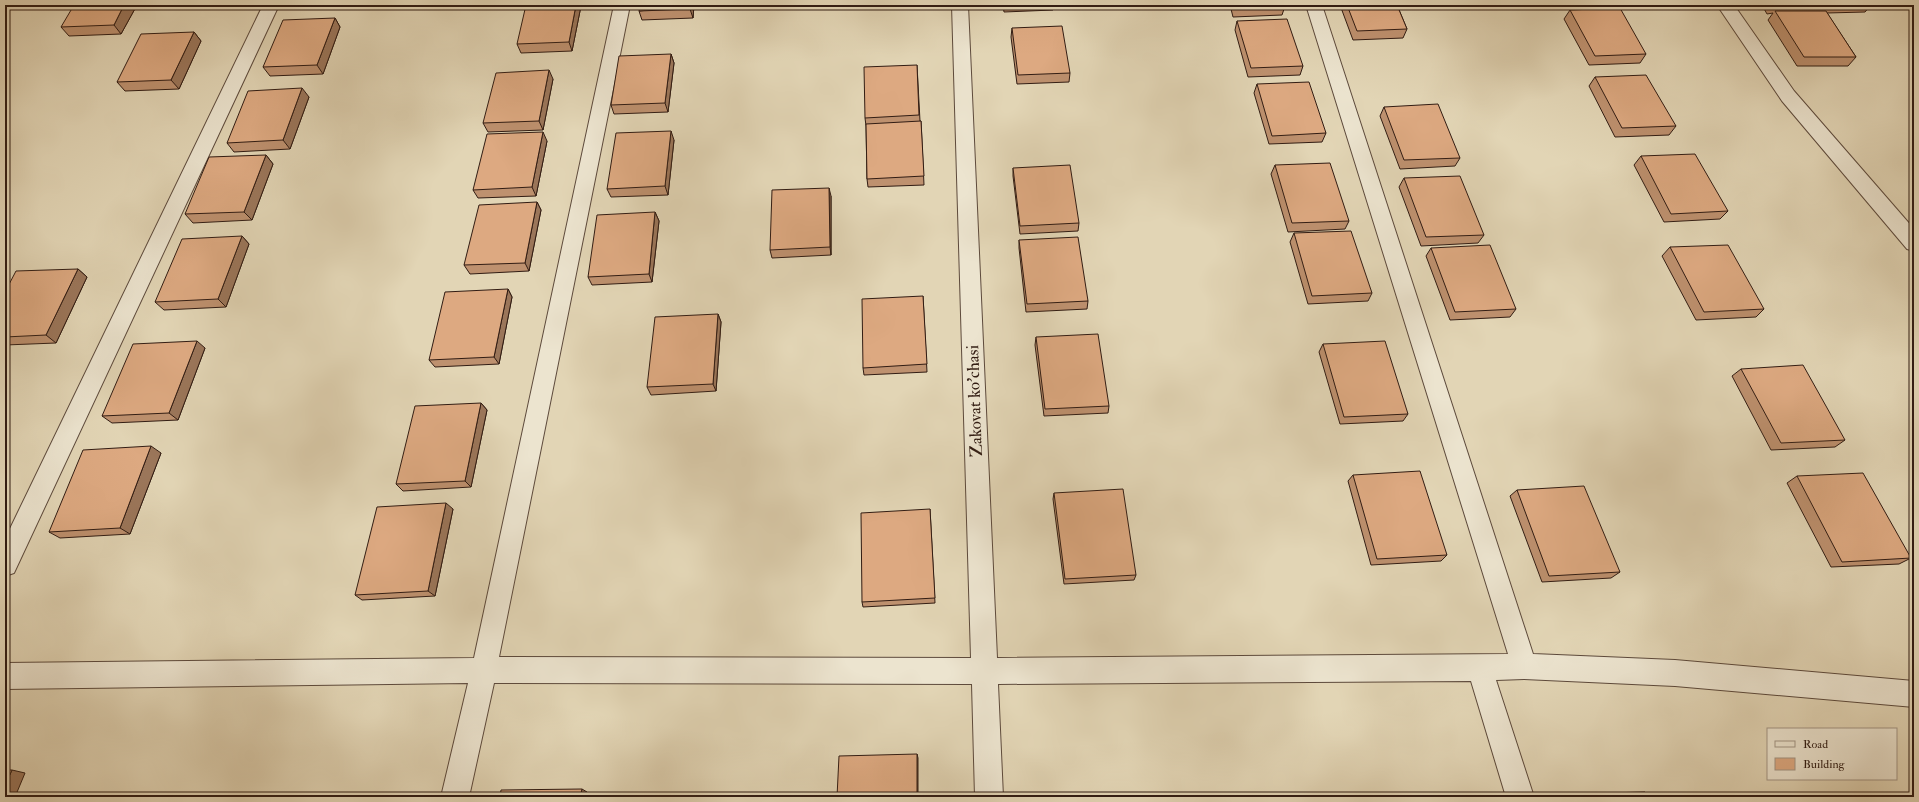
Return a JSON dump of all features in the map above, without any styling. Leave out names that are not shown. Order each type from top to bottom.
[{"type":"street","points":[[5,565],[271,5]]},
{"type":"street","points":[[455,797],[484,670],[622,5]]},
{"type":"street","name":"Zakovat ko'chasi","points":[[960,5],[983,671],[989,797]]},
{"type":"street","points":[[1314,5],[1524,666]]},
{"type":"street","points":[[1725,5],[1788,96],[1914,242]]},
{"type":"street","points":[[5,676],[484,670],[983,671],[1480,668],[1524,666],[1675,673],[1914,694]]},
{"type":"street","points":[[1480,668],[1520,797]]},
{"type":"building","points":[[74,5],[124,5],[114,25],[61,27]]},
{"type":"building","points":[[526,5],[576,5],[569,42],[517,44]]},
{"type":"building","points":[[640,5],[691,5],[690,9],[639,11]]},
{"type":"building","points":[[1235,5],[1285,5],[1285,6],[1236,8]]},
{"type":"building","points":[[1347,5],[1397,5],[1407,29],[1357,31]]},
{"type":"building","points":[[1620,8],[1646,54],[1595,56],[1570,10]]},
{"type":"building","points":[[1775,11],[1826,11],[1856,57],[1804,57]]},
{"type":"building","points":[[335,18],[317,65],[263,67],[283,20]]},
{"type":"building","points":[[1287,19],[1303,66],[1251,68],[1237,21]]},
{"type":"building","points":[[1062,26],[1070,73],[1018,75],[1012,28]]},
{"type":"building","points":[[194,32],[171,80],[117,82],[141,34]]},
{"type":"building","points":[[671,54],[665,103],[611,105],[619,56]]},
{"type":"building","points":[[917,65],[919,115],[865,118],[864,67]]},
{"type":"building","points":[[549,70],[539,121],[483,123],[496,73]]},
{"type":"building","points":[[1646,75],[1676,126],[1622,128],[1595,77]]},
{"type":"building","points":[[1309,82],[1326,133],[1272,136],[1257,84]]},
{"type":"building","points":[[302,88],[283,140],[227,143],[248,91]]},
{"type":"building","points":[[1438,104],[1460,158],[1404,160],[1384,107]]},
{"type":"building","points":[[921,121],[924,176],[867,179],[866,124]]},
{"type":"building","points":[[671,131],[665,186],[607,189],[616,133]]},
{"type":"building","points":[[543,132],[532,187],[473,190],[487,134]]},
{"type":"building","points":[[1695,154],[1728,211],[1671,214],[1641,156]]},
{"type":"building","points":[[266,155],[244,212],[185,214],[209,157]]},
{"type":"building","points":[[1330,163],[1349,221],[1292,223],[1275,165]]},
{"type":"building","points":[[1070,165],[1079,223],[1020,226],[1013,168]]},
{"type":"building","points":[[1460,176],[1484,235],[1426,237],[1404,178]]},
{"type":"building","points":[[829,188],[830,247],[770,250],[772,190]]},
{"type":"building","points":[[537,202],[525,263],[464,265],[479,205]]},
{"type":"building","points":[[655,212],[649,274],[588,277],[597,215]]},
{"type":"building","points":[[1351,231],[1372,293],[1312,296],[1294,233]]},
{"type":"building","points":[[242,236],[218,299],[155,302],[182,239]]},
{"type":"building","points":[[1078,237],[1088,301],[1027,304],[1019,240]]},
{"type":"building","points":[[1490,245],[1516,309],[1455,312],[1431,248]]},
{"type":"building","points":[[1728,245],[1764,309],[1704,312],[1670,247]]},
{"type":"building","points":[[78,269],[46,335],[5,337],[5,292],[16,271]]},
{"type":"building","points":[[508,289],[494,357],[429,360],[445,292]]},
{"type":"building","points":[[923,296],[927,364],[863,368],[862,299]]},
{"type":"building","points":[[718,314],[713,384],[647,387],[655,317]]},
{"type":"building","points":[[1098,334],[1109,406],[1045,409],[1036,337]]},
{"type":"building","points":[[197,341],[169,413],[102,416],[133,344]]},
{"type":"building","points":[[1385,341],[1408,414],[1344,417],[1323,344]]},
{"type":"building","points":[[1803,365],[1845,440],[1781,443],[1741,369]]},
{"type":"building","points":[[481,403],[465,481],[396,484],[415,406]]},
{"type":"building","points":[[151,446],[120,528],[49,532],[83,450]]},
{"type":"building","points":[[1420,471],[1447,555],[1377,559],[1353,475]]},
{"type":"building","points":[[1863,473],[1911,558],[1842,562],[1797,476]]},
{"type":"building","points":[[1584,486],[1620,572],[1549,576],[1517,490]]},
{"type":"building","points":[[1123,489],[1136,575],[1065,579],[1054,493]]},
{"type":"building","points":[[446,503],[428,591],[355,595],[377,507]]},
{"type":"building","points":[[930,509],[935,598],[862,602],[861,513]]},
{"type":"building","points":[[917,754],[917,797],[837,797],[839,756]]},
{"type":"building","points":[[5,770],[12,770],[5,785]]},
{"type":"building","points":[[582,789],[580,797],[500,797],[501,790]]},
{"type":"building","points":[[1645,792],[1647,797],[1567,797],[1566,794]]}]
